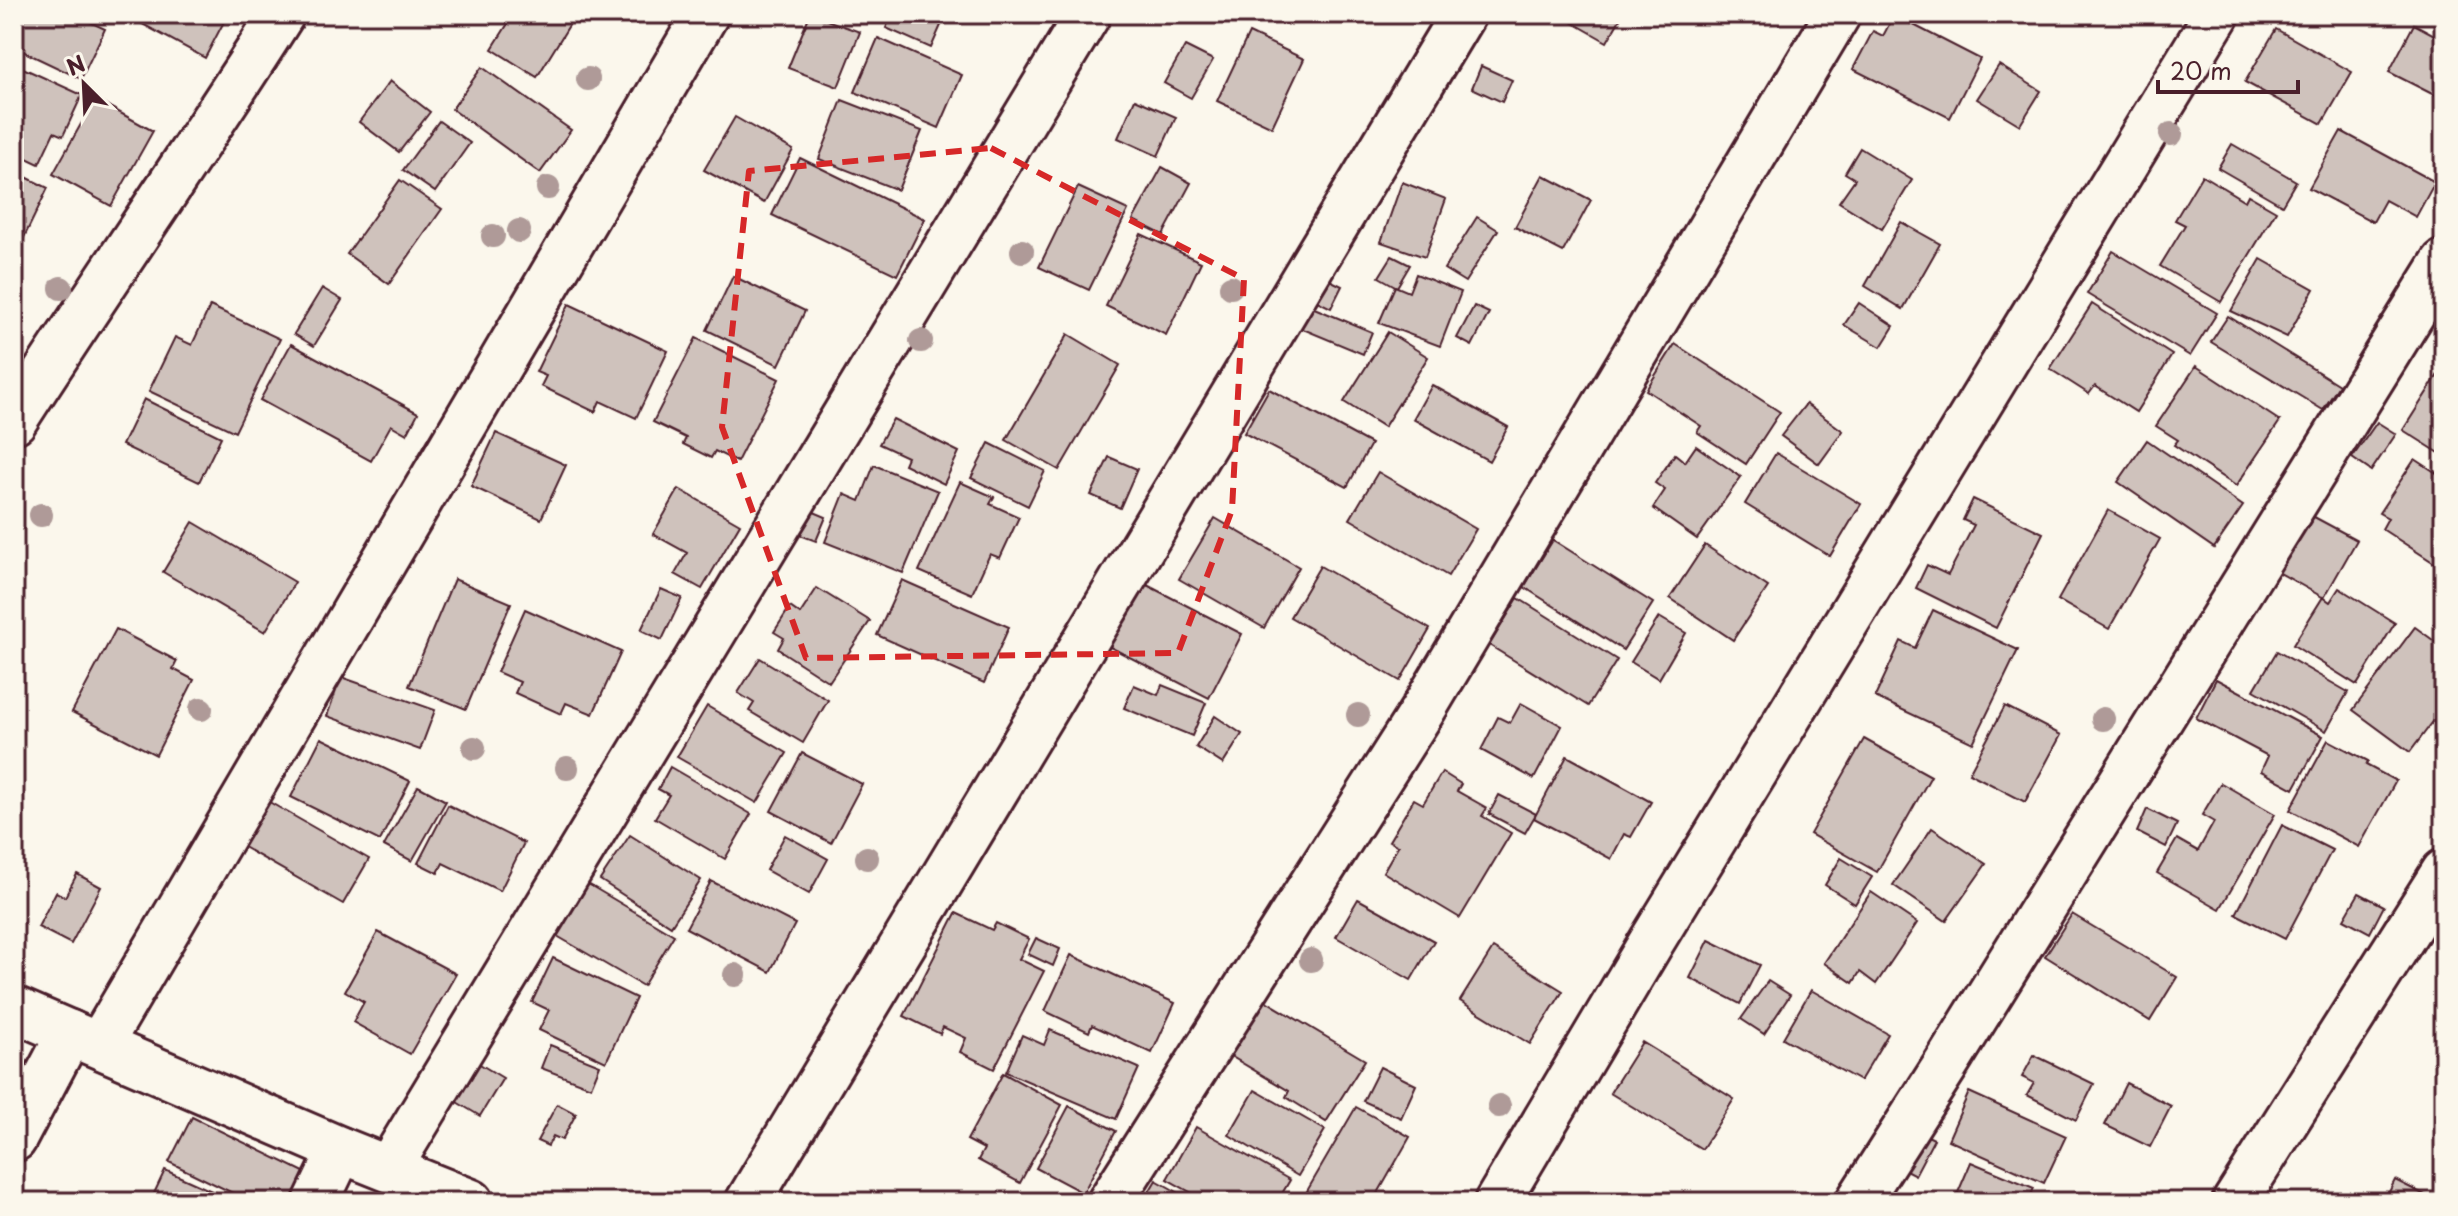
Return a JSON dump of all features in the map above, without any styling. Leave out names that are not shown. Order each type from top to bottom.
[{"type":"street","points":[[14,421],[204,137],[282,14]]},
{"type":"street","points":[[14,1139],[85,1039],[706,14]]},
{"type":"street","points":[[389,1168],[1088,14]]},
{"type":"street","points":[[748,1202],[1463,14]]},
{"type":"street","points":[[1110,1202],[1421,713],[1838,14]]},
{"type":"street","points":[[1497,1202],[1660,927],[2217,14]]},
{"type":"street","points":[[1858,1202],[2444,262]]},
{"type":"street","points":[[2235,1202],[2444,872]]},
{"type":"street","points":[[14,1009],[341,1150],[471,1202]]},
{"type":"street","points":[[316,1202],[341,1150]]},
{"type":"highlighted area","points":[[991,148],[1244,279],[1232,510],[1178,653],[806,658],[722,427],[749,171]]},
{"type":"building","points":[[14,14],[73,14],[105,29],[81,79],[14,47]]},
{"type":"building","points":[[124,14],[228,14],[205,58]]},
{"type":"building","points":[[514,14],[576,14],[537,77],[492,49]]},
{"type":"building","points":[[810,14],[860,32],[838,87],[788,68]]},
{"type":"building","points":[[892,14],[946,14],[931,48],[886,28]]},
{"type":"building","points":[[1558,14],[1623,14],[1607,42]]},
{"type":"building","points":[[1894,15],[1980,59],[1950,118],[1853,69],[1873,31],[1883,36]]},
{"type":"building","points":[[2414,24],[2444,40],[2444,100],[2389,72]]},
{"type":"building","points":[[2276,29],[2352,72],[2322,124],[2245,82]]},
{"type":"building","points":[[1249,33],[1304,59],[1272,127],[1217,101]]},
{"type":"building","points":[[878,38],[962,75],[939,128],[855,92]]},
{"type":"building","points":[[1185,46],[1213,60],[1191,98],[1164,83]]},
{"type":"building","points":[[14,64],[82,95],[63,136],[54,132],[39,164],[14,152]]},
{"type":"building","points":[[1999,65],[2041,91],[2020,125],[1977,99]]},
{"type":"building","points":[[1481,66],[1512,80],[1502,102],[1472,88]]},
{"type":"building","points":[[482,67],[571,130],[540,173],[452,109]]},
{"type":"building","points":[[390,81],[430,112],[399,152],[359,122]]},
{"type":"building","points":[[95,99],[153,131],[111,206],[53,174]]},
{"type":"building","points":[[1135,99],[1176,117],[1158,156],[1118,138]]},
{"type":"building","points":[[842,100],[922,131],[898,190],[819,159]]},
{"type":"building","points":[[735,117],[793,150],[764,203],[704,170]]},
{"type":"building","points":[[439,121],[470,143],[435,192],[403,170]]},
{"type":"building","points":[[2341,131],[2435,182],[2416,217],[2385,200],[2373,222],[2309,188]]},
{"type":"building","points":[[2232,144],[2296,181],[2282,205],[2218,168]]},
{"type":"building","points":[[1860,148],[1912,180],[1882,229],[1839,202],[1855,179],[1845,173]]},
{"type":"building","points":[[800,158],[925,219],[897,275],[772,215]]},
{"type":"building","points":[[1162,167],[1191,183],[1163,235],[1133,220]]},
{"type":"building","points":[[14,171],[48,188],[16,254],[14,253]]},
{"type":"building","points":[[1543,175],[1591,200],[1563,252],[1515,227]]},
{"type":"building","points":[[2202,175],[2245,201],[2248,195],[2276,211],[2221,302],[2160,266],[2185,225],[2175,220]]},
{"type":"building","points":[[400,180],[442,209],[389,284],[347,254]]},
{"type":"building","points":[[1402,182],[1446,199],[1425,257],[1381,242]]},
{"type":"building","points":[[1078,187],[1128,210],[1089,290],[1039,267]]},
{"type":"building","points":[[1477,217],[1498,230],[1465,282],[1444,269]]},
{"type":"building","points":[[1901,222],[1940,244],[1903,309],[1865,286]]},
{"type":"building","points":[[1141,234],[1201,262],[1166,335],[1106,306]]},
{"type":"building","points":[[2113,251],[2217,313],[2190,356],[2087,294]]},
{"type":"building","points":[[1392,256],[1410,265],[1397,287],[1379,277]]},
{"type":"building","points":[[2261,259],[2314,289],[2287,337],[2231,311]]},
{"type":"building","points":[[1311,271],[1342,286],[1331,308],[1301,293]]},
{"type":"building","points":[[1416,274],[1461,292],[1440,346],[1379,323],[1395,286],[1409,292]]},
{"type":"building","points":[[733,276],[805,311],[779,365],[707,330]]},
{"type":"building","points":[[322,288],[342,300],[314,346],[294,334]]},
{"type":"building","points":[[1859,303],[1894,326],[1881,347],[1844,325]]},
{"type":"building","points":[[569,304],[668,351],[636,418],[600,401],[595,412],[541,386],[546,376],[536,372]]},
{"type":"building","points":[[2092,304],[2172,355],[2136,412],[2095,386],[2089,394],[2050,369]]},
{"type":"building","points":[[1307,305],[1372,332],[1363,354],[1298,327]]},
{"type":"building","points":[[210,306],[280,339],[235,432],[149,391],[175,337],[192,345]]},
{"type":"building","points":[[1474,306],[1489,313],[1472,346],[1457,338]]},
{"type":"building","points":[[2228,316],[2339,385],[2323,410],[2211,342]]},
{"type":"building","points":[[1388,332],[1428,357],[1384,427],[1344,402]]},
{"type":"building","points":[[1068,334],[1120,365],[1059,470],[1006,440]]},
{"type":"building","points":[[696,338],[779,379],[737,462],[715,451],[711,458],[683,444],[686,438],[653,422]]},
{"type":"building","points":[[291,344],[418,413],[407,434],[391,425],[371,461],[260,400]]},
{"type":"building","points":[[1675,344],[1780,412],[1746,464],[1697,432],[1701,426],[1646,390]]},
{"type":"building","points":[[2196,366],[2280,421],[2236,486],[2174,445],[2178,440],[2156,426]]},
{"type":"building","points":[[2441,370],[2444,371],[2444,456],[2403,430]]},
{"type":"building","points":[[1432,385],[1508,427],[1489,461],[1413,419]]},
{"type":"building","points":[[1269,389],[1371,444],[1347,487],[1244,433]]},
{"type":"building","points":[[144,399],[221,437],[199,482],[122,445]]},
{"type":"building","points":[[1806,404],[1843,431],[1819,464],[1781,436]]},
{"type":"building","points":[[893,419],[959,452],[944,484],[904,464],[907,457],[879,444]]},
{"type":"building","points":[[2377,422],[2396,434],[2371,471],[2352,458]]},
{"type":"building","points":[[496,433],[566,465],[541,519],[471,486]]},
{"type":"building","points":[[2147,440],[2243,506],[2214,548],[2118,482]]},
{"type":"building","points":[[989,443],[1045,471],[1028,506],[971,478]]},
{"type":"building","points":[[1696,446],[1741,477],[1697,539],[1653,508],[1665,490],[1655,483],[1675,454],[1685,462]]},
{"type":"building","points":[[1776,453],[1861,504],[1830,556],[1745,504]]},
{"type":"building","points":[[1109,457],[1137,469],[1120,508],[1091,495]]},
{"type":"building","points":[[2415,459],[2444,478],[2444,557],[2439,566],[2382,529],[2388,518],[2379,513]]},
{"type":"building","points":[[874,465],[938,491],[903,573],[825,542],[844,494],[860,501]]},
{"type":"building","points":[[1378,472],[1476,529],[1448,576],[1350,519]]},
{"type":"building","points":[[960,482],[994,497],[990,504],[1019,517],[1000,558],[990,554],[972,594],[919,571]]},
{"type":"building","points":[[679,489],[740,524],[702,589],[675,574],[687,553],[653,534]]},
{"type":"building","points":[[1973,499],[2043,533],[1996,628],[1916,588],[1927,565],[1948,575],[1974,525],[1963,520]]},
{"type":"building","points":[[802,507],[826,517],[816,541],[792,532]]},
{"type":"building","points":[[2108,510],[2160,539],[2109,629],[2058,600]]},
{"type":"building","points":[[2303,511],[2357,540],[2324,598],[2271,568]]},
{"type":"building","points":[[1215,518],[1299,567],[1264,628],[1179,579]]},
{"type":"building","points":[[193,522],[295,582],[265,632],[163,572]]},
{"type":"building","points":[[1553,540],[1653,603],[1623,650],[1524,587]]},
{"type":"building","points":[[1705,545],[1768,587],[1733,640],[1670,598]]},
{"type":"building","points":[[1320,566],[1430,629],[1400,681],[1290,617]]},
{"type":"building","points":[[454,579],[511,603],[466,709],[409,686]]},
{"type":"building","points":[[902,580],[1009,627],[984,683],[877,635]]},
{"type":"building","points":[[1141,582],[1242,634],[1209,698],[1108,646]]},
{"type":"building","points":[[817,588],[870,621],[829,682],[778,649],[784,638],[774,632],[790,607],[800,614]]},
{"type":"building","points":[[2339,588],[2395,623],[2357,685],[2293,645],[2323,597],[2330,602]]},
{"type":"building","points":[[661,589],[682,598],[662,640],[641,630]]},
{"type":"building","points":[[1518,598],[1617,660],[1588,706],[1489,645]]},
{"type":"building","points":[[525,609],[621,652],[593,714],[566,703],[561,714],[515,693],[520,682],[497,672]]},
{"type":"building","points":[[1933,610],[2018,650],[1973,743],[1875,697],[1901,641],[1915,648]]},
{"type":"building","points":[[1659,617],[1686,633],[1659,679],[1631,662]]},
{"type":"building","points":[[2415,627],[2444,648],[2444,707],[2410,752],[2353,710]]},
{"type":"building","points":[[116,629],[177,661],[173,669],[194,680],[156,755],[72,712]]},
{"type":"building","points":[[2277,651],[2348,692],[2326,731],[2254,690]]},
{"type":"building","points":[[760,658],[828,700],[803,743],[749,711],[754,703],[738,693]]},
{"type":"building","points":[[341,677],[435,710],[420,750],[327,716]]},
{"type":"building","points":[[2216,679],[2323,736],[2294,789],[2261,771],[2268,756],[2196,718]]},
{"type":"building","points":[[1134,685],[1158,695],[1162,685],[1206,703],[1192,736],[1124,708]]},
{"type":"building","points":[[1521,703],[1562,726],[1534,779],[1481,750],[1498,717],[1510,723]]},
{"type":"building","points":[[707,706],[787,753],[757,803],[677,757]]},
{"type":"building","points":[[2005,706],[2061,735],[2025,802],[1969,773]]},
{"type":"building","points":[[1215,716],[1242,734],[1223,764],[1196,747]]},
{"type":"building","points":[[321,738],[410,781],[380,841],[291,797]]},
{"type":"building","points":[[1864,739],[1931,776],[1877,872],[1810,834]]},
{"type":"building","points":[[2328,740],[2368,761],[2366,765],[2396,781],[2359,847],[2290,810]]},
{"type":"building","points":[[802,753],[862,784],[831,843],[771,811]]},
{"type":"building","points":[[1567,756],[1651,802],[1631,837],[1624,834],[1611,859],[1534,818]]},
{"type":"building","points":[[670,767],[751,814],[725,859],[655,818],[669,795],[658,789]]},
{"type":"building","points":[[1442,772],[1461,784],[1457,791],[1487,808],[1482,816],[1511,833],[1460,918],[1383,872],[1398,846],[1389,841],[1414,799],[1423,804]]},
{"type":"building","points":[[2221,783],[2275,814],[2220,909],[2157,873],[2177,839],[2198,851],[2214,822],[2202,815]]},
{"type":"building","points":[[418,786],[446,801],[412,861],[384,846]]},
{"type":"building","points":[[1499,795],[1536,814],[1525,833],[1489,814]]},
{"type":"building","points":[[264,799],[369,859],[343,904],[238,844]]},
{"type":"building","points":[[448,805],[524,843],[500,891],[443,863],[438,873],[418,863]]},
{"type":"building","points":[[2147,809],[2177,824],[2166,847],[2137,832]]},
{"type":"building","points":[[2282,825],[2332,850],[2285,939],[2236,914]]},
{"type":"building","points":[[1932,828],[1986,864],[1946,921],[1893,885]]},
{"type":"building","points":[[630,835],[701,880],[671,926],[600,880]]},
{"type":"building","points":[[785,835],[828,859],[809,894],[766,870]]},
{"type":"building","points":[[1841,858],[1872,877],[1855,904],[1825,885]]},
{"type":"building","points":[[77,874],[101,887],[71,944],[38,927],[56,892],[65,897]]},
{"type":"building","points":[[711,881],[795,924],[770,972],[686,928]]},
{"type":"building","points":[[588,884],[674,935],[643,986],[557,936]]},
{"type":"building","points":[[1871,892],[1917,923],[1876,984],[1860,972],[1853,983],[1824,963]]},
{"type":"building","points":[[2359,893],[2384,906],[2370,933],[2344,919]]},
{"type":"building","points":[[1358,899],[1434,941],[1411,980],[1336,937]]},
{"type":"building","points":[[956,913],[992,930],[996,923],[1029,939],[1019,959],[1044,971],[994,1069],[960,1052],[966,1038],[943,1027],[940,1034],[904,1016]]},
{"type":"building","points":[[2072,914],[2177,977],[2150,1021],[2045,956]]},
{"type":"building","points":[[378,932],[456,974],[410,1054],[353,1022],[364,1002],[345,991]]},
{"type":"building","points":[[1036,938],[1060,949],[1053,966],[1028,954]]},
{"type":"building","points":[[1709,940],[1760,965],[1740,1004],[1690,978]]},
{"type":"building","points":[[1493,948],[1563,991],[1530,1044],[1460,1001]]},
{"type":"building","points":[[1071,955],[1175,1003],[1152,1053],[1092,1025],[1089,1032],[1045,1011]]},
{"type":"building","points":[[553,958],[636,998],[606,1062],[539,1030],[549,1010],[532,1002]]},
{"type":"building","points":[[1768,981],[1790,995],[1764,1034],[1741,1019]]},
{"type":"building","points":[[1811,990],[1888,1034],[1860,1081],[1783,1038]]},
{"type":"building","points":[[1256,995],[1365,1060],[1326,1122],[1286,1097],[1289,1091],[1222,1051]]},
{"type":"building","points":[[1050,1030],[1139,1068],[1116,1119],[1006,1072],[1022,1035],[1044,1045]]},
{"type":"building","points":[[1642,1042],[1734,1099],[1702,1149],[1610,1093]]},
{"type":"building","points":[[550,1045],[600,1065],[591,1087],[541,1068]]},
{"type":"building","points":[[2034,1055],[2094,1084],[2076,1120],[2027,1095],[2034,1083],[2022,1077]]},
{"type":"building","points":[[468,1057],[503,1078],[480,1116],[445,1095]]},
{"type":"building","points":[[1380,1067],[1416,1085],[1401,1118],[1363,1101]]},
{"type":"building","points":[[1003,1073],[1062,1105],[1020,1183],[978,1160],[984,1149],[967,1140]]},
{"type":"building","points":[[2126,1083],[2171,1106],[2150,1147],[2105,1125]]},
{"type":"building","points":[[1255,1090],[1325,1130],[1298,1176],[1229,1135]]},
{"type":"building","points":[[1969,1092],[2066,1136],[2044,1183],[1948,1140]]},
{"type":"building","points":[[557,1104],[576,1114],[562,1140],[553,1136],[548,1146],[537,1141]]},
{"type":"building","points":[[1069,1106],[1116,1131],[1083,1193],[1036,1168]]},
{"type":"building","points":[[1356,1107],[1410,1137],[1373,1202],[1327,1202],[1307,1191]]},
{"type":"building","points":[[192,1117],[308,1174],[295,1202],[251,1202],[169,1162]]},
{"type":"building","points":[[1196,1127],[1290,1180],[1277,1202],[1208,1202],[1167,1179]]},
{"type":"building","points":[[1917,1131],[1934,1139],[1915,1175],[1898,1166]]},
{"type":"building","points":[[1971,1162],[2034,1188],[2028,1202],[1954,1202]]},
{"type":"building","points":[[165,1170],[236,1202],[150,1202]]},
{"type":"building","points":[[1156,1180],[1195,1202],[1143,1202]]},
{"type":"building","points":[[2395,1180],[2429,1197],[2426,1202],[2384,1202]]}]
